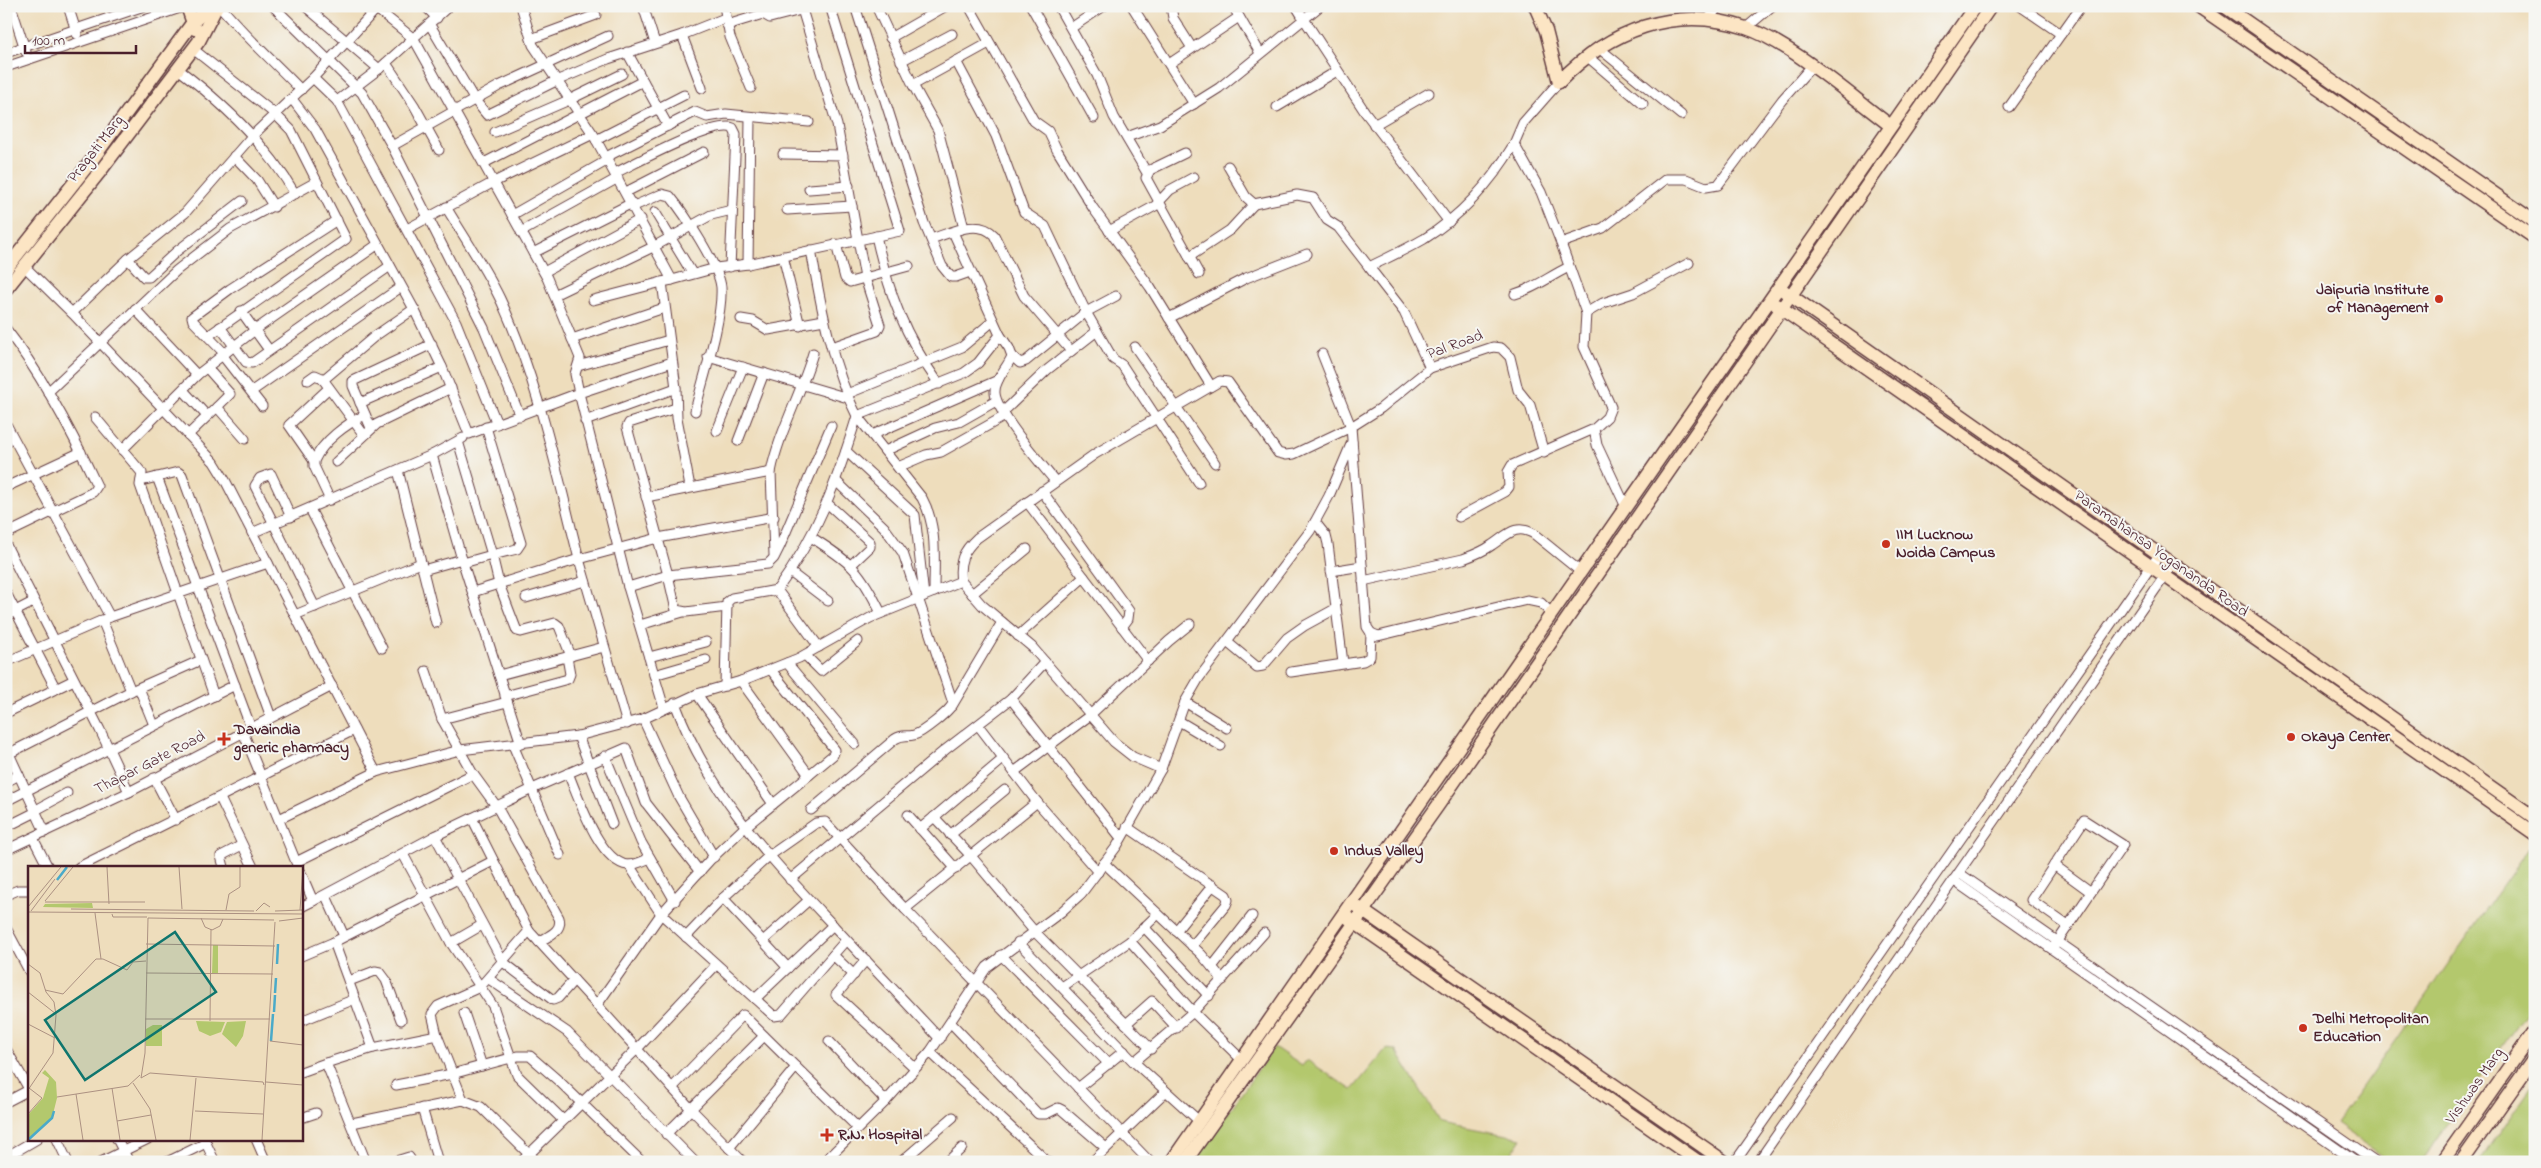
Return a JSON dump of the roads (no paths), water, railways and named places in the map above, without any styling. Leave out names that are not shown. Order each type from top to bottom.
[{"type":"street","points":[[10,6],[28,59]]},
{"type":"street","points":[[68,6],[80,42]]},
{"type":"street","points":[[6,67],[187,6],[196,45],[275,114],[295,135],[316,182],[345,236],[344,241],[208,336]]},
{"type":"street","points":[[218,6],[240,31],[270,56],[301,90]]},
{"type":"street","name":"Pragati Marg","points":[[6,269],[92,160],[192,22],[202,10],[218,6]]},
{"type":"street","name":"Pragati Marg","points":[[6,289],[102,169],[196,45],[208,27],[218,6]]},
{"type":"street","points":[[274,6],[362,93],[429,216],[484,328],[520,416]]},
{"type":"street","points":[[305,6],[346,41],[382,66],[426,127],[439,150]]},
{"type":"street","points":[[425,6],[437,18]]},
{"type":"street","points":[[337,101],[414,39],[449,6]]},
{"type":"street","points":[[521,6],[531,39],[546,66],[595,137],[656,246],[672,280]]},
{"type":"street","points":[[643,6],[655,43]]},
{"type":"street","points":[[724,6],[726,22],[751,88]]},
{"type":"street","points":[[593,300],[692,273],[748,264],[900,231],[830,6]]},
{"type":"street","points":[[855,6],[931,239],[947,274],[956,277],[970,272]]},
{"type":"street","points":[[876,6],[912,85],[938,130],[964,228]]},
{"type":"street","points":[[890,38],[946,6]]},
{"type":"street","points":[[968,6],[1034,120],[1048,131],[1057,150],[1109,231],[1145,280],[1211,386],[1095,454],[977,538],[960,559],[961,582],[1045,662],[1089,716],[1114,742],[1133,757],[1160,769]]},
{"type":"street","points":[[1031,6],[1094,118]]},
{"type":"street","points":[[1058,6],[1097,75],[1114,117],[1147,173],[1146,178],[1199,274]]},
{"type":"street","points":[[1071,28],[1104,6]]},
{"type":"street","points":[[1132,6],[1194,104]]},
{"type":"street","points":[[1171,6],[1173,18],[1192,48]]},
{"type":"street","points":[[1233,6],[1260,53]]},
{"type":"street","points":[[1296,6],[1374,125],[1449,222]]},
{"type":"street","points":[[1126,137],[1160,125],[1219,88],[1320,6]]},
{"type":"street","points":[[1535,6],[1546,31],[1559,82]]},
{"type":"street","points":[[1707,20],[1719,6]]},
{"type":"street","points":[[1746,28],[1772,6]]},
{"type":"street","points":[[1171,1162],[1344,915],[1768,300],[1975,6]]},
{"type":"street","points":[[1185,1162],[1639,515],[1991,6]]},
{"type":"street","points":[[2020,6],[2061,34]]},
{"type":"street","points":[[2009,107],[2081,6]]},
{"type":"street","points":[[2198,6],[2535,238]]},
{"type":"street","points":[[2224,6],[2535,222]]},
{"type":"street","points":[[6,53],[138,7],[140,22]]},
{"type":"street","points":[[72,313],[128,259],[185,213],[252,136],[313,78],[376,7],[414,39],[544,272],[580,358],[575,374],[578,394],[617,549],[664,708]]},
{"type":"street","points":[[430,25],[483,112],[493,114],[556,81],[627,52],[726,22],[763,14],[770,18],[801,8],[828,92],[843,155],[865,278],[879,328],[832,347]]},
{"type":"street","points":[[202,10],[208,27]]},
{"type":"street","points":[[531,39],[596,15]]},
{"type":"street","points":[[1169,64],[1239,17]]},
{"type":"street","points":[[1369,267],[1424,238],[1449,222],[1490,179],[1514,144],[1523,123],[1559,82],[1588,57],[1619,37],[1643,26],[1665,20],[1707,20],[1746,28],[1784,48],[1891,126]]},
{"type":"street","points":[[901,61],[952,34]]},
{"type":"street","points":[[682,35],[702,88]]},
{"type":"street","points":[[392,146],[474,99],[608,36]]},
{"type":"street","points":[[912,85],[990,42]]},
{"type":"street","points":[[1600,49],[1681,115]]},
{"type":"street","points":[[627,52],[668,126]]},
{"type":"street","points":[[1588,57],[1643,104]]},
{"type":"street","points":[[956,61],[996,136],[1019,203],[1029,216],[1040,221],[1045,226],[1086,312],[1113,359],[1122,365],[1199,483]]},
{"type":"street","points":[[1560,244],[1603,228],[1666,179],[1686,179],[1706,187],[1718,185],[1782,100],[1811,67]]},
{"type":"street","points":[[178,69],[203,88],[252,136],[271,158],[295,194]]},
{"type":"street","points":[[1277,107],[1337,71]]},
{"type":"street","points":[[495,132],[569,100],[622,74]]},
{"type":"street","points":[[313,78],[337,101],[407,229],[456,322],[497,424]]},
{"type":"street","points":[[484,163],[643,81]]},
{"type":"street","points":[[1374,125],[1429,93]]},
{"type":"street","points":[[407,229],[494,182],[684,95]]},
{"type":"street","points":[[292,99],[315,129],[377,245],[414,309],[442,366],[469,434]]},
{"type":"street","points":[[512,214],[607,158],[695,112],[707,117],[726,114],[750,118],[809,122]]},
{"type":"street","points":[[748,264],[750,118]]},
{"type":"street","points":[[521,232],[616,176],[681,142],[727,125],[733,128],[736,134],[730,267]]},
{"type":"street","points":[[1459,517],[1505,492],[1509,487],[1508,472],[1512,465],[1594,429],[1607,417],[1611,406],[1584,347],[1586,312],[1541,192],[1514,144]]},
{"type":"street","points":[[626,192],[704,152]]},
{"type":"street","points":[[1147,173],[1184,153]]},
{"type":"street","points":[[783,154],[843,155]]},
{"type":"street","points":[[234,156],[257,180],[274,207]]},
{"type":"street","points":[[1228,166],[1246,197],[1254,204]]},
{"type":"street","points":[[1109,231],[1160,202],[1170,190],[1194,178]]},
{"type":"street","points":[[48,392],[177,270],[230,230],[316,182]]},
{"type":"street","points":[[809,189],[848,186]]},
{"type":"street","points":[[533,253],[633,205],[666,194],[677,204],[716,268],[721,285],[720,306],[695,411]]},
{"type":"street","points":[[1189,257],[1230,230],[1254,204],[1298,195],[1313,198],[1327,220],[1338,227],[1404,312],[1430,368]]},
{"type":"street","points":[[128,259],[144,277],[149,277],[177,251],[242,201]]},
{"type":"street","points":[[787,210],[852,206]]},
{"type":"street","points":[[446,208],[501,301],[540,408],[579,559],[626,724]]},
{"type":"street","points":[[554,296],[656,246],[711,215],[732,210]]},
{"type":"street","points":[[655,212],[692,273]]},
{"type":"street","points":[[544,272],[641,219]]},
{"type":"street","points":[[262,406],[224,355],[193,321],[193,316],[337,220]]},
{"type":"street","points":[[931,239],[964,228],[980,227],[988,229],[994,235],[1024,296],[1071,352]]},
{"type":"street","points":[[952,232],[1000,335],[1012,356],[1020,363],[1026,361],[1086,312],[1116,296]]},
{"type":"street","points":[[876,236],[884,273],[898,312],[923,362],[939,384]]},
{"type":"street","points":[[836,244],[844,278],[850,282],[909,266]]},
{"type":"street","points":[[122,450],[197,375],[255,330],[377,245]]},
{"type":"street","points":[[810,250],[824,320],[847,396],[857,416],[922,498],[929,510],[933,525],[934,592]]},
{"type":"street","points":[[1169,318],[1246,278],[1306,254]]},
{"type":"street","points":[[783,256],[800,326]]},
{"type":"street","points":[[1586,312],[1603,303],[1633,293],[1689,263]]},
{"type":"street","points":[[24,266],[72,313],[214,462],[376,772]]},
{"type":"street","points":[[220,327],[249,364],[390,266]]},
{"type":"street","points":[[1515,294],[1535,288],[1554,274],[1569,267]]},
{"type":"street","points":[[662,282],[676,388],[676,408],[690,487]]},
{"type":"street","points":[[252,391],[401,286]]},
{"type":"street","name":"Paramahansa Yogananda Road","points":[[1778,287],[2535,818]]},
{"type":"street","name":"Paramahansa Yogananda Road","points":[[1768,300],[2535,834]]},
{"type":"street","points":[[572,339],[664,308]]},
{"type":"street","points":[[135,309],[197,375]]},
{"type":"street","points":[[323,380],[375,336],[414,309]]},
{"type":"street","points":[[242,311],[269,350]]},
{"type":"street","points":[[741,319],[752,321],[768,330],[800,326],[824,320]]},
{"type":"street","points":[[708,357],[847,396],[962,347],[993,321]]},
{"type":"street","points":[[6,329],[48,392],[81,452],[97,486],[96,490],[6,534]]},
{"type":"street","points":[[898,467],[926,455],[941,452],[1004,414],[1047,370],[1097,331]]},
{"type":"street","points":[[857,416],[964,373],[978,363],[1000,335]]},
{"type":"street","points":[[578,366],[669,340]]},
{"type":"street","points":[[367,432],[365,415],[353,386],[356,378],[432,344]]},
{"type":"street","points":[[1135,347],[1215,464]]},
{"type":"street","name":"Pal Road","points":[[1211,386],[1220,381],[1228,382],[1278,453],[1294,454],[1351,427],[1381,408],[1430,368],[1493,347],[1501,348],[1506,352],[1518,390],[1530,405],[1544,452]]},
{"type":"street","points":[[774,558],[771,472],[775,452],[804,385],[813,352]]},
{"type":"street","points":[[1322,354],[1351,427],[1367,627],[1371,633],[1378,636],[1527,600],[1541,603],[1552,614]]},
{"type":"street","points":[[1012,356],[1008,367],[998,380],[995,391],[996,401],[1055,481]]},
{"type":"street","points":[[252,533],[432,455],[469,434],[486,427],[672,362]]},
{"type":"street","points":[[360,403],[442,366]]},
{"type":"street","points":[[717,431],[743,367]]},
{"type":"street","points":[[188,435],[230,394],[207,368]]},
{"type":"street","points":[[738,441],[764,374]]},
{"type":"street","points":[[308,380],[315,375],[323,380],[352,421],[367,432]]},
{"type":"street","points":[[872,435],[998,380]]},
{"type":"street","points":[[329,388],[290,424],[314,461],[314,466],[330,500]]},
{"type":"street","points":[[336,462],[367,432],[451,388]]},
{"type":"street","points":[[585,421],[676,388]]},
{"type":"street","points":[[183,390],[208,416]]},
{"type":"street","points":[[885,451],[935,428],[959,422],[996,401]]},
{"type":"street","points":[[217,407],[245,439]]},
{"type":"street","points":[[676,408],[629,423],[627,427],[668,574],[676,610],[683,612]]},
{"type":"street","points":[[314,461],[338,433],[352,421],[365,415]]},
{"type":"street","points":[[725,686],[727,602],[732,598],[777,590],[790,572],[828,504],[857,416]]},
{"type":"street","points":[[95,417],[140,470],[142,475],[141,481],[155,531],[214,696]]},
{"type":"street","points":[[6,424],[10,439],[34,474],[55,511],[106,618],[135,689],[154,725]]},
{"type":"street","points":[[628,587],[668,574],[763,565],[774,558],[831,426]]},
{"type":"street","points":[[295,615],[422,566],[463,561],[517,549],[521,543],[486,427]]},
{"type":"street","points":[[1594,429],[1597,445],[1626,506],[1639,515]]},
{"type":"street","points":[[442,719],[568,679],[570,674],[569,656],[559,626],[555,623],[521,632],[517,631],[499,584],[458,441]]},
{"type":"street","points":[[824,1162],[886,1101],[930,1052],[951,1023],[976,981],[1001,954],[1061,912],[1081,894],[1098,872],[1121,838],[1160,769],[1186,702],[1199,678],[1294,554],[1315,522],[1352,442]]},
{"type":"street","points":[[846,451],[915,515],[920,598]]},
{"type":"street","points":[[6,487],[81,452]]},
{"type":"street","points":[[432,455],[499,675],[517,744],[532,789],[560,855]]},
{"type":"street","points":[[398,470],[436,622]]},
{"type":"street","points":[[141,481],[178,472],[182,475],[271,717]]},
{"type":"street","points":[[646,498],[690,487],[771,472]]},
{"type":"street","points":[[292,517],[273,477],[269,474],[257,480],[255,486],[315,607]]},
{"type":"street","points":[[157,478],[235,685],[262,776],[297,864],[473,774]]},
{"type":"street","points":[[836,481],[894,539],[902,553],[920,598],[953,703],[951,707]]},
{"type":"street","points":[[1042,491],[1129,611],[1128,619],[1122,627]]},
{"type":"street","points":[[1027,502],[1148,661]]},
{"type":"street","points":[[828,504],[870,542],[870,547],[852,565]]},
{"type":"street","points":[[310,509],[382,648]]},
{"type":"street","points":[[473,592],[579,559],[658,538],[774,517]]},
{"type":"street","points":[[1315,522],[1326,536],[1343,663]]},
{"type":"street","points":[[1363,581],[1464,559],[1477,554],[1518,528],[1527,529],[1581,572]]},
{"type":"street","points":[[811,537],[852,565],[866,584],[881,614]]},
{"type":"street","points":[[6,545],[33,602],[55,640],[109,747],[129,792]]},
{"type":"street","points":[[972,594],[1028,549]]},
{"type":"street","points":[[1735,1162],[2159,555]]},
{"type":"street","points":[[6,662],[106,618],[178,596],[221,578],[268,563]]},
{"type":"street","points":[[1758,1162],[2173,564]]},
{"type":"street","points":[[1331,571],[1362,566]]},
{"type":"street","points":[[790,572],[828,601]]},
{"type":"street","points":[[1018,636],[1084,577]]},
{"type":"street","points":[[526,598],[585,581]]},
{"type":"street","points":[[279,819],[376,772],[460,750],[578,736],[643,719],[697,694],[741,681],[805,656],[881,614],[961,582]]},
{"type":"street","points":[[777,590],[819,648]]},
{"type":"street","points":[[6,594],[56,689]]},
{"type":"street","points":[[6,616],[33,602]]},
{"type":"street","points":[[640,625],[683,612],[727,606]]},
{"type":"street","points":[[1227,642],[1257,666],[1262,666],[1287,638],[1335,609]]},
{"type":"street","points":[[811,810],[895,738],[905,734],[916,735],[951,707],[1002,622]]},
{"type":"street","points":[[1014,772],[1089,716],[1190,624]]},
{"type":"street","points":[[1291,672],[1363,661],[1370,657],[1371,633]]},
{"type":"street","points":[[805,656],[820,671],[858,641]]},
{"type":"street","points":[[649,657],[706,642]]},
{"type":"street","points":[[499,675],[604,647]]},
{"type":"street","points":[[45,832],[27,790],[7,752],[135,689],[201,660]]},
{"type":"street","points":[[654,675],[706,660]]},
{"type":"street","points":[[790,880],[838,838],[1011,699],[1045,662]]},
{"type":"street","points":[[787,663],[855,744]]},
{"type":"street","points":[[597,1005],[661,914],[714,857],[746,826],[833,755],[835,750],[771,670]]},
{"type":"street","points":[[426,671],[442,719],[473,774],[497,806],[560,922],[558,930],[539,942]]},
{"type":"street","points":[[6,713],[74,680]]},
{"type":"street","points":[[741,681],[809,775]]},
{"type":"street","points":[[6,801],[109,747],[235,685]]},
{"type":"street","name":"Thapar Gate Road","points":[[6,850],[129,792],[332,686]]},
{"type":"street","points":[[697,694],[774,804]]},
{"type":"street","points":[[1011,699],[1121,838]]},
{"type":"street","points":[[1186,702],[1227,728]]},
{"type":"street","points":[[675,703],[686,733],[703,766],[769,856],[940,1039]]},
{"type":"street","points":[[643,719],[679,797],[714,857]]},
{"type":"street","points":[[1179,721],[1221,746]]},
{"type":"street","points":[[978,725],[1036,802],[1098,872]]},
{"type":"street","points":[[82,866],[354,730]]},
{"type":"street","points":[[578,736],[612,824]]},
{"type":"street","points":[[302,906],[326,896],[435,836],[532,789],[626,748],[646,803],[700,872]]},
{"type":"street","points":[[605,756],[650,858],[675,900]]},
{"type":"street","points":[[920,829],[1003,759]]},
{"type":"street","points":[[568,773],[600,843],[611,855],[621,863],[629,865],[650,858]]},
{"type":"street","points":[[6,782],[19,775]]},
{"type":"street","points":[[154,778],[176,820]]},
{"type":"street","points":[[950,835],[1005,790]]},
{"type":"street","points":[[6,827],[67,794]]},
{"type":"street","points":[[220,798],[252,866]]},
{"type":"street","points":[[905,909],[1036,802]]},
{"type":"street","points":[[908,815],[956,869]]},
{"type":"street","points":[[934,817],[1034,931],[1151,1049]]},
{"type":"street","points":[[472,818],[530,931],[692,1110],[743,1162]]},
{"type":"street","points":[[2055,945],[2068,926],[2123,845],[2084,820],[2031,900],[2068,926]]},
{"type":"street","points":[[686,937],[723,898],[769,856],[820,821],[824,822],[905,909],[1150,1162]]},
{"type":"street","points":[[1127,827],[1226,895],[1226,905],[1192,946]]},
{"type":"street","points":[[435,836],[503,962],[553,1000],[574,980]]},
{"type":"street","points":[[33,838],[47,866]]},
{"type":"street","points":[[224,866],[221,856],[242,845]]},
{"type":"street","points":[[403,854],[451,943],[493,1006],[517,1075],[564,1120]]},
{"type":"street","points":[[302,956],[334,942],[493,861]]},
{"type":"street","points":[[1104,863],[1192,946],[1223,980]]},
{"type":"street","points":[[629,865],[661,914],[716,965],[778,1017],[846,940]]},
{"type":"street","points":[[2054,865],[2091,892]]},
{"type":"street","points":[[302,874],[313,901]]},
{"type":"street","points":[[1956,876],[2055,945],[2172,1021],[2375,1162]]},
{"type":"street","points":[[1176,931],[1214,885]]},
{"type":"street","points":[[6,895],[18,890],[28,890]]},
{"type":"street","points":[[326,896],[344,936]]},
{"type":"street","points":[[723,898],[788,968]]},
{"type":"street","points":[[763,941],[809,900]]},
{"type":"street","points":[[1352,903],[1725,1162]]},
{"type":"street","points":[[1062,988],[1130,941],[1158,914]]},
{"type":"street","points":[[1344,915],[1699,1162]]},
{"type":"street","points":[[1212,967],[1252,916]]},
{"type":"street","points":[[451,943],[482,925]]},
{"type":"street","points":[[755,999],[833,925]]},
{"type":"street","points":[[1144,927],[1209,996]]},
{"type":"street","points":[[462,1100],[437,1035],[432,1014],[434,1010],[480,988],[530,931]]},
{"type":"street","points":[[7,932],[28,969]]},
{"type":"street","points":[[1134,1062],[1177,1028],[1209,996],[1264,933]]},
{"type":"street","points":[[1130,941],[1193,1012],[1242,1060]]},
{"type":"street","points":[[334,942],[372,1048]]},
{"type":"street","points":[[1018,942],[1134,1062],[1199,1121]]},
{"type":"street","points":[[2055,945],[2166,1029],[2356,1162]]},
{"type":"street","points":[[1001,954],[1109,1064]]},
{"type":"street","points":[[833,955],[854,975]]},
{"type":"street","points":[[866,960],[836,995],[915,1068]]},
{"type":"street","points":[[521,1162],[637,1049],[716,965]]},
{"type":"street","points":[[349,981],[375,971],[380,972],[386,980],[401,1020]]},
{"type":"street","points":[[489,978],[551,1019],[566,1032],[694,1162]]},
{"type":"street","points":[[302,1018],[356,999]]},
{"type":"street","points":[[1126,1024],[1152,1001],[1177,1028]]},
{"type":"street","points":[[464,1013],[482,1066]]},
{"type":"street","points":[[672,1088],[743,1015],[858,1127]]},
{"type":"street","points":[[2166,1029],[2172,1021]]},
{"type":"street","points":[[951,1023],[1038,1114],[1046,1114],[1058,1108],[1106,1148]]},
{"type":"street","name":"Vishwas Marg","points":[[2442,1162],[2535,1030]]},
{"type":"street","points":[[302,1072],[372,1048],[437,1035]]},
{"type":"street","points":[[666,1134],[764,1036]]},
{"type":"street","points":[[829,1041],[886,1101]]},
{"type":"street","points":[[6,1049],[28,1088]]},
{"type":"street","points":[[930,1052],[1048,1162]]},
{"type":"street","points":[[1078,1088],[1124,1052]]},
{"type":"street","points":[[396,1085],[530,1056],[582,1103],[642,1162]]},
{"type":"street","name":"Vishwas Marg","points":[[2461,1162],[2535,1057]]},
{"type":"street","points":[[326,1063],[352,1123],[366,1162]]},
{"type":"street","points":[[729,1148],[796,1067]]},
{"type":"street","points":[[2256,1092],[2262,1084]]},
{"type":"street","points":[[6,1102],[28,1091]]},
{"type":"street","points":[[1092,1162],[1165,1092]]},
{"type":"street","points":[[352,1123],[462,1100],[481,1107],[537,1162]]},
{"type":"street","points":[[422,1108],[438,1162]]},
{"type":"street","points":[[302,1118],[316,1113]]},
{"type":"street","points":[[901,1162],[953,1117]]},
{"type":"street","points":[[2313,1132],[2319,1123]]},
{"type":"street","points":[[6,1157],[35,1140]]},
{"type":"street","points":[[57,1140],[68,1162]]},
{"type":"street","points":[[117,1140],[129,1162]]},
{"type":"street","points":[[101,1162],[146,1140]]},
{"type":"street","points":[[256,1140],[266,1162]]},
{"type":"street","points":[[167,1162],[205,1141],[215,1162]]},
{"type":"street","points":[[947,1162],[962,1148]]},
{"type":"street","points":[[393,1162],[409,1157],[412,1162]]},
{"type":"place","name":"Jaipuria Institute of Management","points":[[2439,299]]},
{"type":"place","name":"IIM Lucknow Noida Campus","points":[[1886,544]]},
{"type":"place","name":"Okaya Center","points":[[2291,737]]},
{"type":"place","name":"Davaindia generic pharmacy","points":[[224,739]]},
{"type":"place","name":"Indus Valley","points":[[1334,851]]},
{"type":"place","name":"Delhi Metropolitan Education","points":[[2303,1028]]},
{"type":"place","name":"R.N. Hospital","points":[[827,1135]]}]
